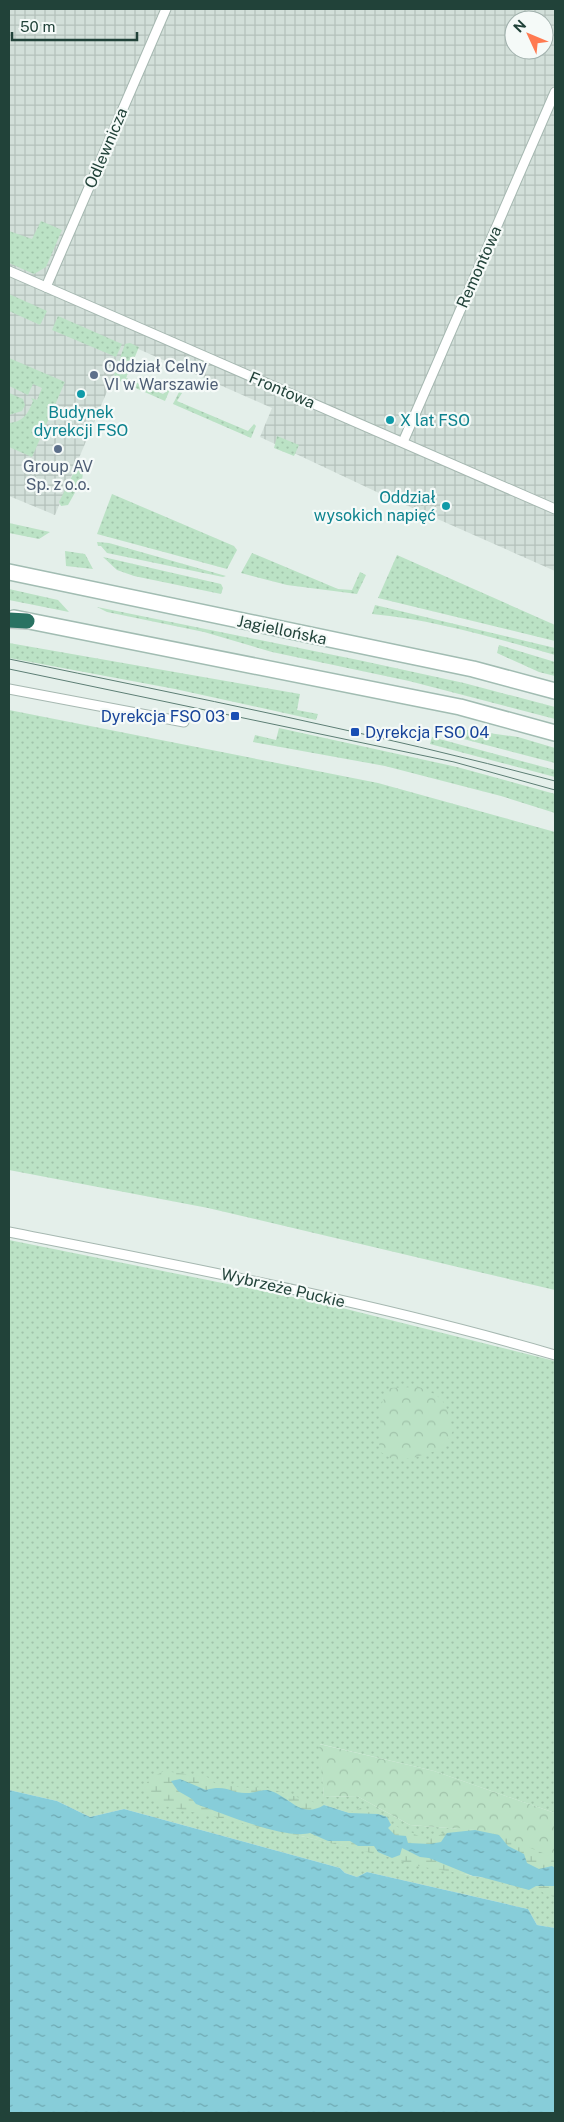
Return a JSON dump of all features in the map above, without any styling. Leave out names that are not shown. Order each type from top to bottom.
[{"type":"highway","points":[[9,618],[27,621]]},
{"type":"main road","name":"Jagiellońska","points":[[9,572],[473,669],[555,691]]},
{"type":"main road","points":[[27,621],[460,707],[555,733]]},
{"type":"lane","name":"Odlewnicza","points":[[46,288],[166,9]]},
{"type":"lane","name":"Remontowa","points":[[403,442],[555,92]]},
{"type":"lane","name":"Frontowa","points":[[9,272],[555,509]]},
{"type":"lane","points":[[9,688],[184,722]]},
{"type":"lane","name":"Wybrzeże Puckie","points":[[9,1232],[325,1297],[555,1355]]},
{"type":"shaded area","points":[[9,9],[555,9],[555,571],[381,494],[260,437],[272,408],[127,344],[55,515],[9,496]]},
{"type":"green space","points":[[41,221],[62,230],[46,267],[34,274],[9,263],[9,231],[32,239]]},
{"type":"green space","points":[[9,294],[47,311],[40,325],[9,311]]},
{"type":"green space","points":[[58,316],[122,344],[116,357],[52,330]]},
{"type":"green space","points":[[130,343],[139,347],[126,378],[163,394],[171,387],[165,401],[113,378],[125,344]]},
{"type":"green space","points":[[9,358],[65,382],[32,457],[9,447],[9,423],[24,417],[33,401],[31,398],[37,400],[42,388],[33,384],[28,395],[9,386]]},
{"type":"green space","points":[[179,392],[182,393],[177,401],[248,431],[254,424],[256,426],[251,438],[173,404]]},
{"type":"green space","points":[[9,393],[23,399],[25,405],[22,411],[9,415]]},
{"type":"green space","points":[[277,436],[299,445],[294,456],[274,448]]},
{"type":"green space","points":[[75,470],[81,470],[83,473],[82,480],[68,505],[61,506],[59,502]]},
{"type":"green space","points":[[112,494],[234,546],[237,550],[227,569],[97,534]]},
{"type":"green space","points":[[9,523],[50,532],[39,539],[9,533]]},
{"type":"green space","points":[[97,542],[109,543],[226,576],[223,577],[107,553],[101,546],[98,546]]},
{"type":"green space","points":[[65,551],[85,554],[93,569],[66,566]]},
{"type":"green space","points":[[252,553],[338,589],[352,590],[360,572],[366,575],[357,594],[287,585],[241,573]]},
{"type":"green space","points":[[397,555],[555,625],[555,641],[378,598]]},
{"type":"green space","points":[[103,557],[221,584],[223,588],[221,594],[134,576],[117,570]]},
{"type":"green space","points":[[9,589],[58,600],[69,612],[9,600]]},
{"type":"green space","points":[[375,605],[555,648],[555,655],[442,625],[372,614]]},
{"type":"green space","points":[[97,607],[464,683],[555,707],[555,719],[409,681],[272,652],[204,632],[107,612]]},
{"type":"green space","points":[[9,643],[300,694],[297,710],[318,714],[316,720],[175,689],[9,658]]},
{"type":"green space","points":[[499,645],[555,662],[555,676],[539,672],[497,653]]},
{"type":"green space","points":[[9,710],[378,783],[555,832],[555,1290],[208,1208],[9,1170]]},
{"type":"green space","points":[[279,728],[457,767],[555,794],[555,813],[501,796],[385,766],[253,742],[255,735],[276,740]]},
{"type":"green space","points":[[453,728],[518,737],[555,748],[555,763],[452,736]]},
{"type":"green space","points":[[432,737],[555,770],[555,777],[430,744]]},
{"type":"green space","points":[[9,1240],[322,1303],[555,1361],[555,1813],[434,1771],[320,1744],[324,1797],[357,1796],[410,1825],[475,1830],[430,1844],[324,1805],[301,1836],[473,1876],[536,1886],[555,1886],[555,1928],[537,1925],[528,1909],[367,1872],[357,1877],[345,1873],[340,1868],[124,1809],[90,1817],[57,1801],[9,1790]]},
{"type":"green space","points":[[419,1387],[435,1395],[444,1403],[453,1431],[442,1449],[395,1461],[379,1451],[381,1405],[389,1388]]},
{"type":"green space","points":[[319,1744],[434,1771],[555,1813],[555,1868],[475,1830],[410,1825],[357,1796],[324,1797]]},
{"type":"green space","points":[[164,1771],[207,1777],[217,1784],[245,1788],[264,1787],[349,1813],[363,1807],[387,1817],[391,1825],[407,1830],[426,1840],[458,1828],[499,1835],[555,1858],[555,1897],[547,1895],[534,1887],[529,1890],[481,1877],[412,1865],[392,1858],[301,1836],[160,1805],[143,1790],[149,1779]]},
{"type":"water","points":[[180,1779],[206,1790],[219,1788],[248,1793],[269,1790],[302,1809],[316,1809],[324,1805],[349,1813],[378,1814],[387,1817],[391,1825],[388,1828],[395,1835],[406,1836],[408,1843],[430,1844],[441,1842],[447,1833],[475,1830],[499,1835],[508,1846],[524,1854],[527,1863],[539,1869],[552,1866],[555,1868],[555,1886],[536,1886],[529,1890],[473,1876],[429,1858],[420,1857],[402,1848],[400,1855],[392,1858],[378,1852],[374,1846],[358,1846],[350,1841],[328,1841],[310,1833],[285,1833],[270,1829],[196,1804],[192,1799],[178,1791],[171,1781]]},
{"type":"water","points":[[9,1790],[57,1801],[90,1817],[124,1809],[340,1868],[345,1873],[357,1877],[367,1872],[528,1909],[537,1925],[555,1928],[555,2113],[9,2113]]},
{"type":"tram line","points":[[9,659],[351,731],[555,781]]},
{"type":"tram line","points":[[9,669],[454,762],[555,790]]},
{"type":"place","name":"Oddział Celny VI w Warszawie","points":[[94,375]]},
{"type":"place","name":"Budynek dyrekcji FSO","points":[[81,394]]},
{"type":"place","name":"X lat FSO","points":[[390,420]]},
{"type":"place","name":"Group AV Sp. z o.o.","points":[[58,449]]},
{"type":"place","name":"Oddział wysokich napięć","points":[[446,506]]},
{"type":"place","name":"Dyrekcja FSO 03","points":[[235,716]]},
{"type":"place","name":"Dyrekcja FSO 04","points":[[355,732]]}]
